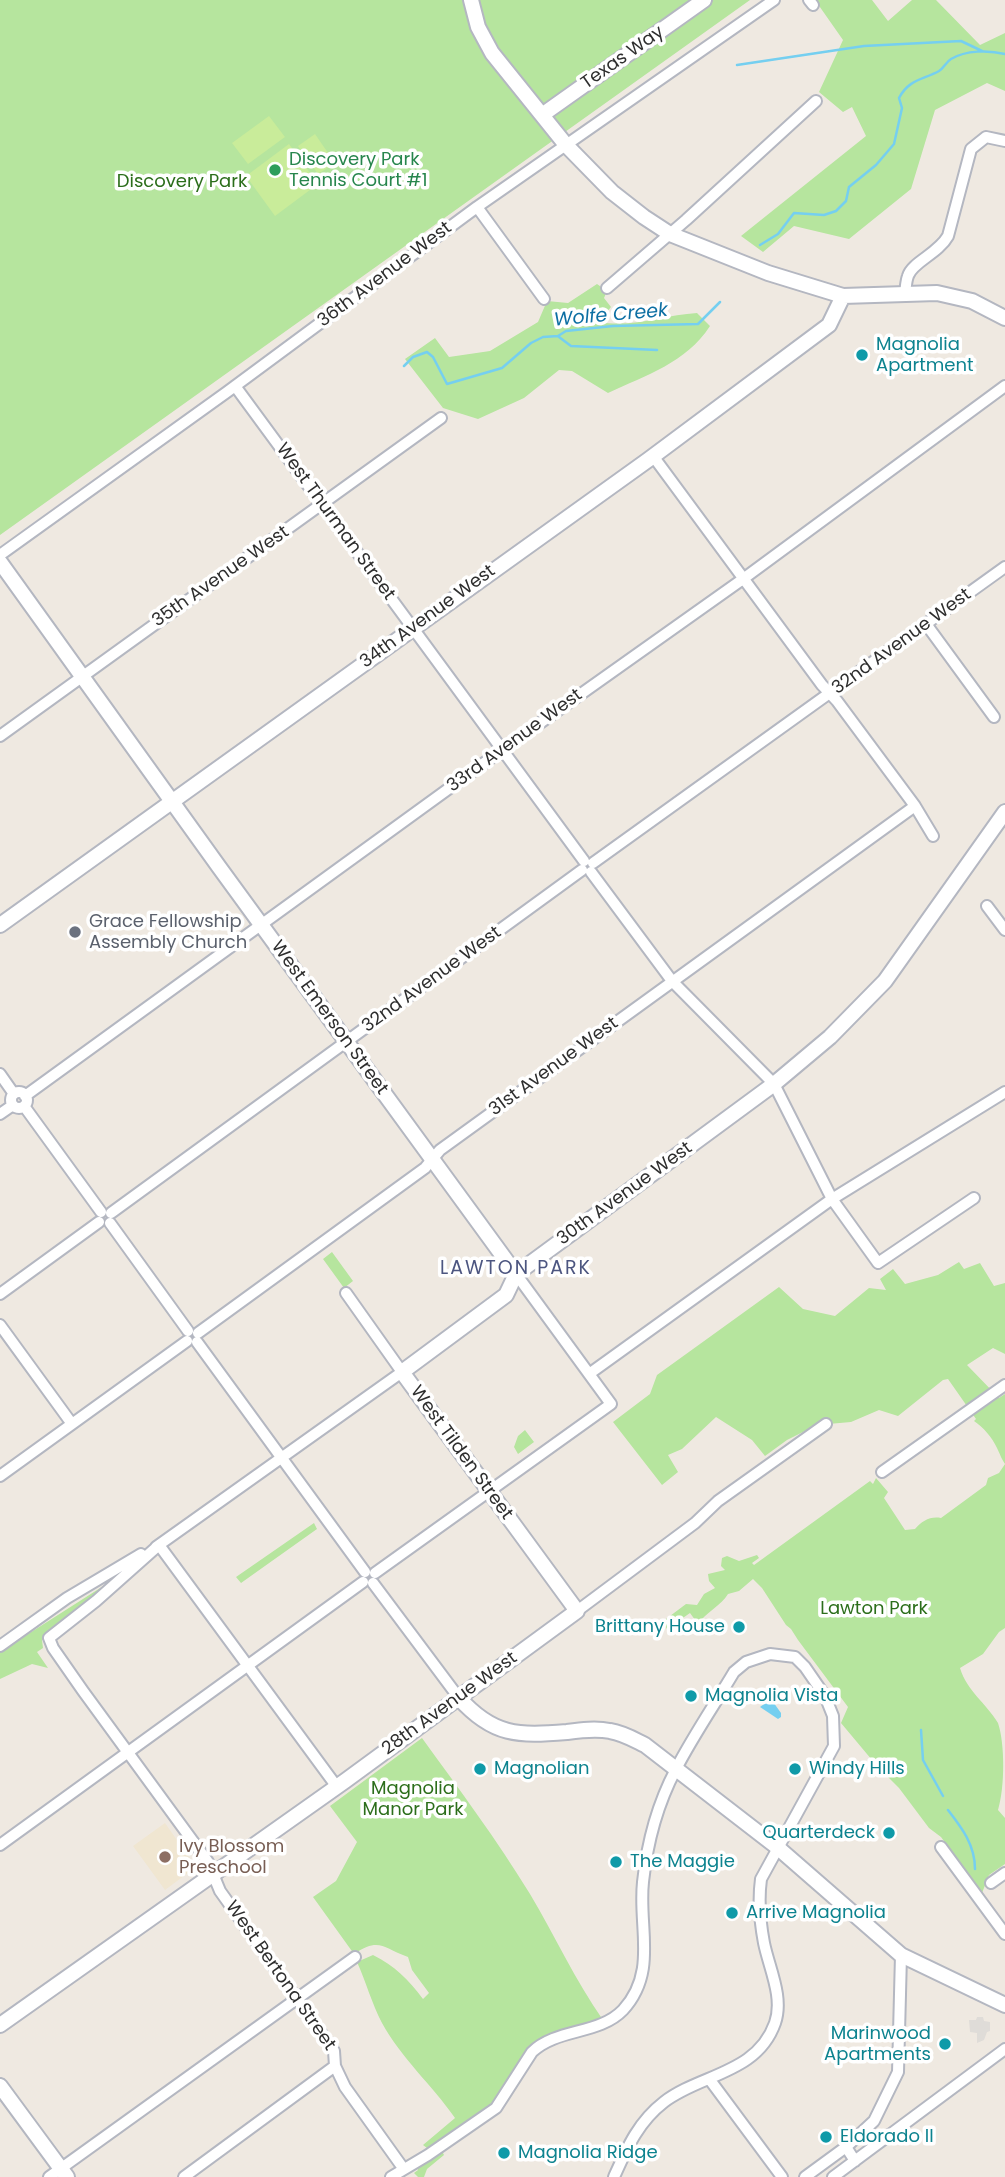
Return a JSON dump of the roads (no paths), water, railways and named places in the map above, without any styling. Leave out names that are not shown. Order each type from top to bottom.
[{"type":"street","points":[[471,0],[478,27],[492,53],[566,145],[621,199],[670,234],[768,273],[843,296],[949,294],[982,305],[1005,318]]},
{"type":"street","name":"Texas Way","points":[[541,115],[704,0]]},
{"type":"street","name":"36th Avenue West","points":[[0,555],[477,207],[774,0]]},
{"type":"street","points":[[607,288],[816,101]]},
{"type":"street","points":[[905,293],[908,274],[942,247],[952,223],[971,149],[986,137],[1005,141]]},
{"type":"street","points":[[477,207],[544,299]]},
{"type":"street","name":"34th Avenue West","points":[[0,925],[653,456],[829,325],[843,296]]},
{"type":"street","name":"West Thurman Street","points":[[235,386],[672,981],[775,1084],[832,1199],[878,1263],[974,1198]]},
{"type":"street","name":"33rd Avenue West","points":[[0,1114],[743,579],[1005,386]]},
{"type":"street","name":"35th Avenue West","points":[[0,736],[441,418]]},
{"type":"street","points":[[653,456],[915,806],[933,836]]},
{"type":"street","name":"West Emerson Street","points":[[0,562],[611,1404],[489,1491]]},
{"type":"street","name":"32nd Avenue West","points":[[0,1294],[588,866],[1005,567]]},
{"type":"street","points":[[926,624],[994,717]]},
{"type":"street","name":"31st Avenue West","points":[[0,1476],[425,1168],[440,1150],[915,806]]},
{"type":"street","name":"30th Avenue West","points":[[0,1646],[67,1598],[159,1545],[402,1371],[506,1295],[516,1273],[775,1084],[830,1037],[885,981],[1005,812]]},
{"type":"street","points":[[988,906],[1005,930]]},
{"type":"street","points":[[0,1074],[369,1578],[458,1698],[473,1714],[504,1731],[541,1734],[595,1729],[625,1734],[645,1745],[778,1847],[901,1955],[1005,2005]]},
{"type":"street","points":[[589,1374],[832,1199],[1005,1093]]},
{"type":"street","name":"West Tilden Street","points":[[346,1293],[577,1611]]},
{"type":"street","points":[[0,1325],[72,1424]]},
{"type":"street","points":[[882,1472],[1005,1385]]},
{"type":"street","name":"28th Avenue West","points":[[0,2025],[337,1787],[695,1523],[718,1501],[826,1424]]},
{"type":"street","points":[[0,1845],[489,1491]]},
{"type":"street","points":[[159,1545],[337,1787]]},
{"type":"street","name":"30th Avenue West","points":[[53,1648],[49,1638],[159,1545]]},
{"type":"street","name":"West Bertona Street","points":[[53,1648],[208,1862],[220,1891],[334,2050],[335,2066],[345,2087],[403,2168]]},
{"type":"street","points":[[391,2177],[496,2108],[532,2052],[540,2045],[607,2022],[632,1998],[646,1962],[642,1919],[643,1882],[650,1843],[675,1770],[734,1672],[746,1662],[770,1654],[794,1657],[805,1667],[825,1696],[833,1716],[834,1746],[761,1879],[758,1896],[764,1944],[774,1980],[776,2020],[768,2038],[753,2055],[710,2080],[687,2088],[665,2101],[645,2120],[632,2137],[614,2177]]},
{"type":"street","points":[[941,1847],[1005,1934]]},
{"type":"street","points":[[991,1883],[1005,1873]]},
{"type":"street","points":[[805,2177],[874,2122],[898,2072],[901,1955]]},
{"type":"street","points":[[0,2086],[59,2174],[355,1957]]},
{"type":"street","points":[[833,2177],[1005,2049]]},
{"type":"street","points":[[184,2177],[335,2066]]},
{"type":"street","points":[[710,2080],[782,2177]]},
{"type":"street","points":[[846,2147],[855,2161]]},
{"type":"water","points":[[771,1699],[781,1713],[778,1719],[760,1707]]},
{"type":"waterway","points":[[737,65],[864,46],[961,41],[982,51]]},
{"type":"waterway","name":"Wolfe Creek","points":[[760,245],[778,234],[794,213],[824,215],[836,211],[846,201],[849,187],[876,165],[894,144],[902,108],[899,98],[907,87],[939,71],[957,56],[978,52],[1005,54]]},
{"type":"waterway","name":"Wolfe Creek","points":[[404,366],[413,357],[427,352],[433,357],[447,384],[502,368],[531,343],[543,337],[558,336],[566,331],[613,326],[698,324],[720,302]]},
{"type":"waterway","points":[[559,337],[571,346],[657,350]]},
{"type":"waterway","points":[[921,1730],[923,1760],[943,1796]]},
{"type":"waterway","points":[[948,1810],[970,1845],[975,1869]]},
{"type":"place","name":"Discovery Park Tennis Court #1","points":[[275,170]]},
{"type":"place","name":"Magnolia Apartment","points":[[862,355]]},
{"type":"place","name":"Grace Fellowship Assembly Church","points":[[75,932]]},
{"type":"place","name":"Brittany House","points":[[739,1627]]},
{"type":"place","name":"Magnolia Vista","points":[[691,1696]]},
{"type":"place","name":"Magnolian","points":[[480,1769]]},
{"type":"place","name":"Windy Hills","points":[[795,1769]]},
{"type":"place","name":"Quarterdeck","points":[[889,1833]]},
{"type":"place","name":"Ivy Blossom Preschool","points":[[165,1857]]},
{"type":"place","name":"The Maggie","points":[[616,1862]]},
{"type":"place","name":"Arrive Magnolia","points":[[732,1913]]},
{"type":"place","name":"Marinwood Apartments","points":[[945,2044]]},
{"type":"place","name":"Eldorado II","points":[[826,2137]]},
{"type":"place","name":"Magnolia Ridge","points":[[504,2153]]},
{"type":"district","name":"LAWTON PARK","points":[[516,1269]]},
{"type":"park label","name":"Discovery Park","points":[[182,182]]},
{"type":"park label","name":"Lawton Park","points":[[874,1609]]},
{"type":"park label","name":"Magnolia Manor Park","points":[[413,1799]]}]
